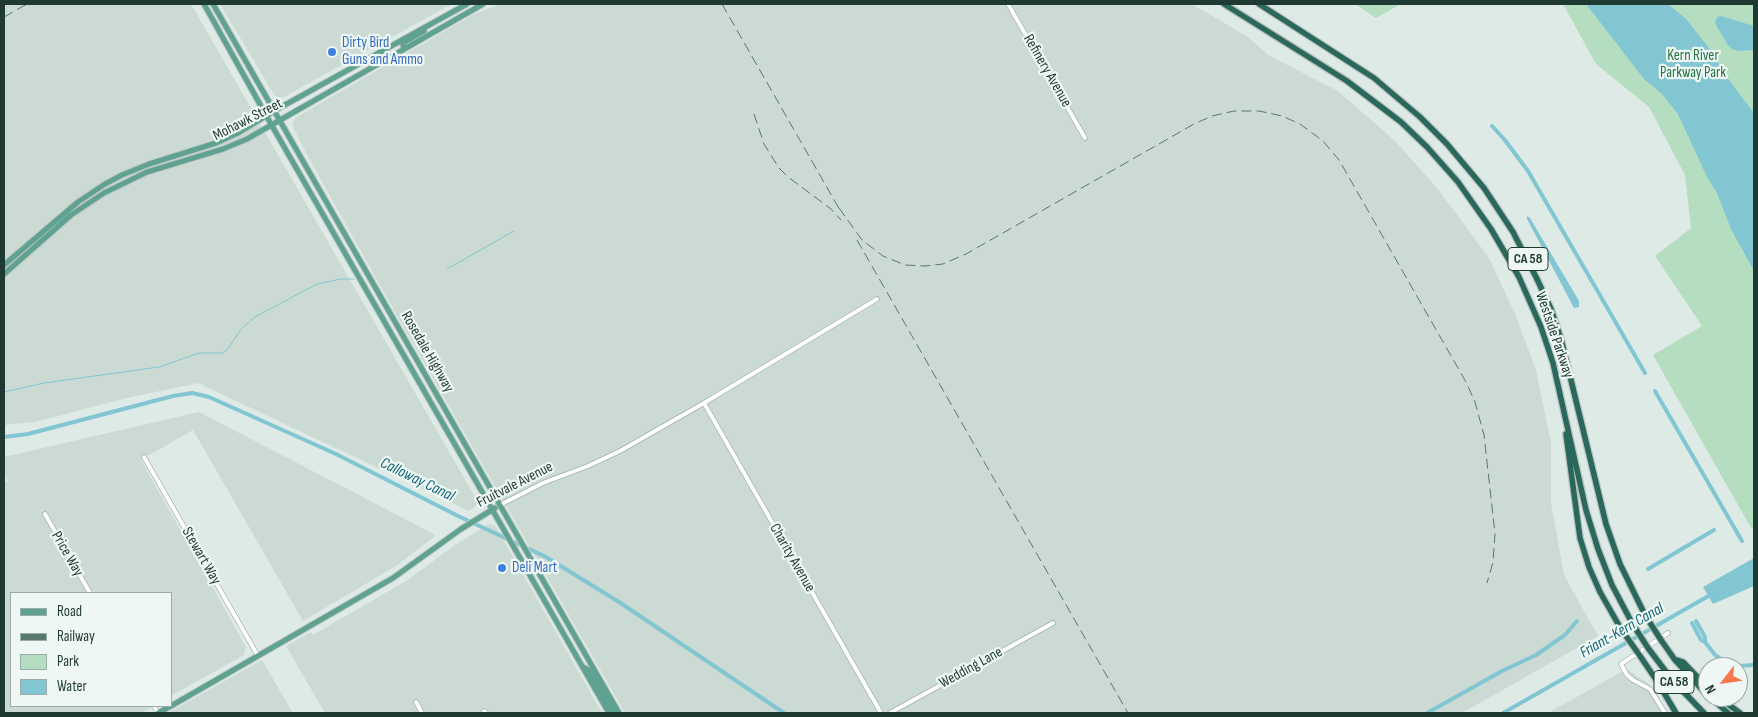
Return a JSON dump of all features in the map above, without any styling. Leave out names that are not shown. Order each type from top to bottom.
[{"type":"highway","name":"Westside Parkway","points":[[1224,4],[1347,81],[1401,122],[1458,182],[1491,229],[1515,269],[1530,300],[1553,363],[1586,510],[1598,549],[1615,592],[1648,648],[1673,681],[1704,713]]},
{"type":"highway","name":"Westside Parkway","points":[[1258,4],[1374,78],[1420,117],[1447,144],[1484,188],[1513,232],[1544,294],[1561,339],[1606,524],[1620,564],[1645,615],[1661,640],[1675,660],[1698,684]]},
{"type":"highway","points":[[1562,404],[1580,538],[1589,567],[1600,592],[1621,629],[1662,688],[1676,713]]},
{"type":"highway","points":[[1675,660],[1683,662],[1698,678]]},
{"type":"main road","name":"Rosedale Highway","points":[[204,4],[266,116],[610,713]]},
{"type":"main road","name":"Rosedale Highway","points":[[213,4],[618,712]]},
{"type":"main road","name":"Mohawk Street","points":[[4,265],[78,202],[105,184],[149,164],[229,137],[274,110],[467,4]]},
{"type":"main road","name":"Mohawk Street","points":[[4,274],[71,215],[104,193],[147,172],[223,149],[247,139],[482,4]]},
{"type":"main road","points":[[406,48],[403,46],[404,43],[422,33],[429,25]]},
{"type":"main road","name":"Fruitvale Avenue","points":[[172,705],[393,578],[466,526],[500,505]]},
{"type":"main road","points":[[583,667],[590,671],[612,710],[618,712]]},
{"type":"main road","name":"Fruitvale Avenue","points":[[158,713],[169,707]]},
{"type":"street","name":"Refinery Avenue","points":[[1008,4],[1085,138]]},
{"type":"street","name":"Fruitvale Avenue","points":[[500,505],[543,483],[588,466],[620,450],[704,403],[877,299]]},
{"type":"street","name":"Charity Avenue","points":[[704,403],[881,713]]},
{"type":"street","name":"Stewart Way","points":[[144,457],[258,656]]},
{"type":"street","name":"Price Way","points":[[44,514],[89,592]]},
{"type":"street","name":"Wedding Lane","points":[[890,713],[1053,623]]},
{"type":"street","points":[[1666,713],[1650,689],[1627,675],[1621,664],[1668,633]]},
{"type":"street","points":[[416,702],[422,713]]},
{"type":"shaded area","points":[[4,4],[191,4],[478,502],[475,507],[469,511],[198,383],[127,398],[34,422],[4,425]]},
{"type":"shaded area","points":[[220,4],[452,4],[282,98],[275,96]]},
{"type":"shaded area","points":[[501,4],[1192,4],[1248,37],[1268,55],[1338,91],[1395,141],[1438,189],[1489,258],[1515,314],[1536,370],[1551,443],[1551,503],[1564,575],[1598,636],[1462,713],[625,713],[395,312],[292,125],[295,118],[474,14]]},
{"type":"shaded area","points":[[199,412],[435,536],[396,566],[303,621],[193,430],[141,460],[246,647],[244,655],[172,695],[172,592],[10,592],[10,707],[153,707],[142,713],[4,713],[4,483],[8,480],[4,473],[4,457]]},
{"type":"shaded area","points":[[489,524],[496,527],[602,713],[325,713],[286,646],[311,632],[313,635],[406,581],[455,545]]},
{"type":"shaded area","points":[[262,660],[293,713],[168,713]]},
{"type":"shaded area","points":[[1627,669],[1650,685],[1665,713],[1548,713]]},
{"type":"green space","points":[[1355,4],[1401,4],[1376,18]]},
{"type":"green space","name":"Kern River Parkway Park","points":[[1563,4],[1754,4],[1754,526],[1751,528],[1653,355],[1702,326],[1655,256],[1691,228],[1685,175],[1649,107],[1596,64]]},
{"type":"water","points":[[1586,4],[1668,4],[1686,19],[1709,48],[1731,83],[1754,113],[1754,271],[1731,229],[1717,193],[1707,177],[1678,114],[1662,94],[1644,79]]},
{"type":"water","points":[[1721,16],[1754,26],[1754,50],[1739,51],[1732,49],[1727,44],[1715,23],[1717,17]]},
{"type":"water","points":[[1527,216],[1530,218],[1579,301],[1579,307],[1574,308]]},
{"type":"water","points":[[1754,558],[1754,586],[1713,604],[1703,587]]},
{"type":"waterway","points":[[1492,126],[1528,171],[1645,373]]},
{"type":"waterway","points":[[447,269],[514,231]]},
{"type":"waterway","points":[[4,392],[44,383],[159,367],[199,353],[222,353],[227,350],[242,328],[255,317],[317,284],[341,279],[354,279]]},
{"type":"waterway","points":[[1655,391],[1742,541]]},
{"type":"waterway","name":"Calloway Canal","points":[[4,437],[28,434],[173,396],[192,393],[209,397],[336,454],[458,516],[546,557],[619,602],[784,713]]},
{"type":"waterway","points":[[1648,569],[1714,530]]},
{"type":"waterway","name":"Friant-Kern Canal","points":[[1503,713],[1712,594]]},
{"type":"waterway","points":[[1427,713],[1502,671],[1536,655],[1565,635],[1577,621]]},
{"type":"waterway","points":[[1696,621],[1705,637],[1705,642]]},
{"type":"waterway","points":[[1692,623],[1701,640],[1722,660],[1738,666],[1754,665]]},
{"type":"railway","points":[[4,17],[27,4]]},
{"type":"railway","points":[[722,4],[841,212]]},
{"type":"railway","points":[[839,208],[862,240],[883,256],[905,265],[925,266],[943,264],[966,254],[1194,124],[1212,116],[1234,111],[1259,111],[1282,116],[1300,124],[1323,141],[1339,160],[1466,382],[1475,402],[1484,435],[1495,534],[1493,562],[1487,583]]},
{"type":"railway","points":[[754,114],[764,144],[779,168],[831,209],[841,220]]},
{"type":"railway","points":[[857,240],[1128,713]]},
{"type":"place","name":"Dirty Bird Guns and Ammo","points":[[332,52]]},
{"type":"place","name":"Deli Mart","points":[[502,568]]}]
